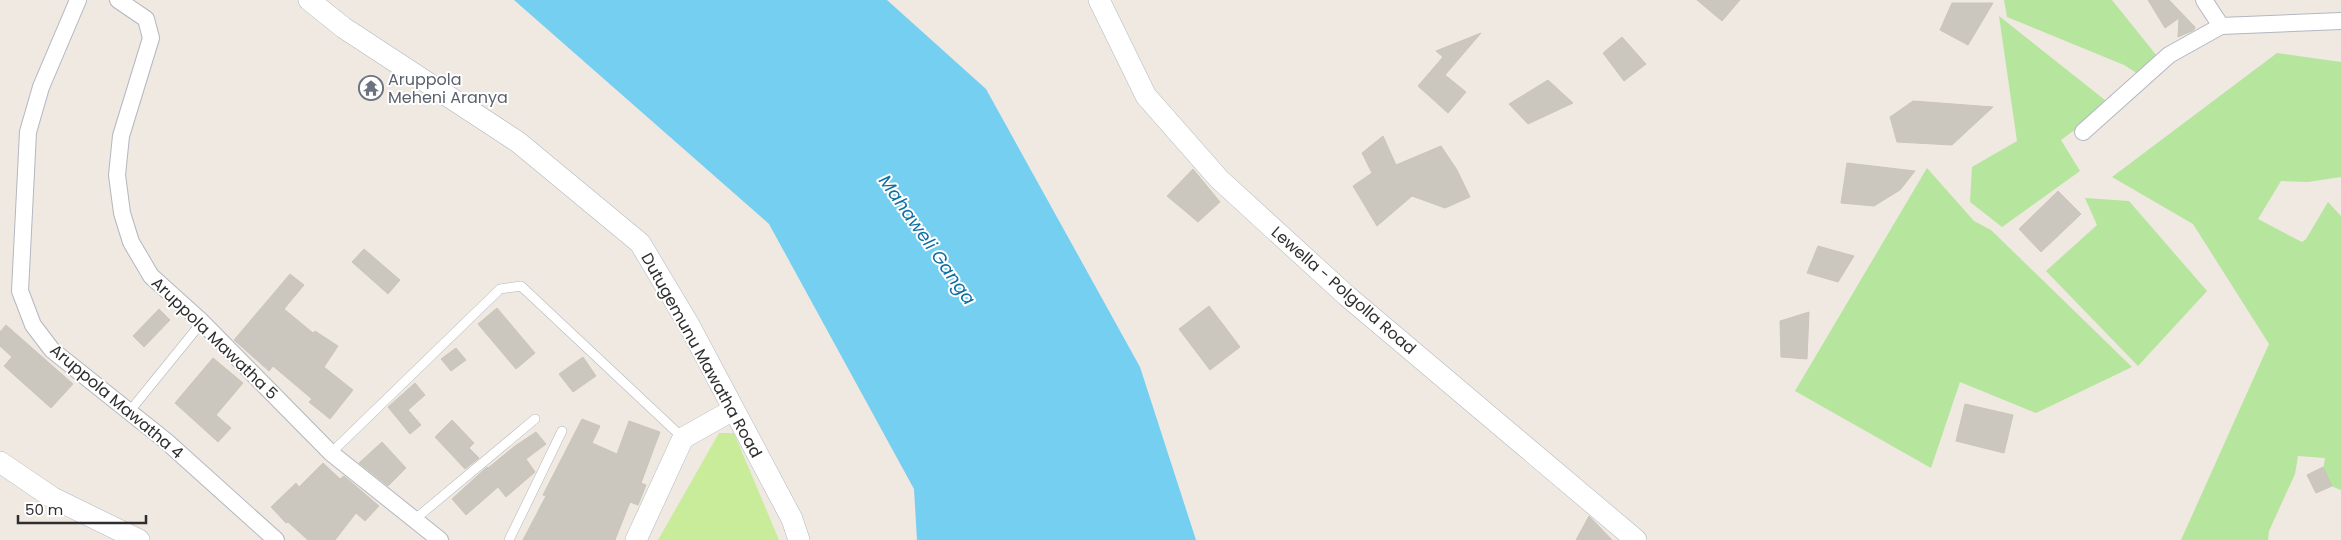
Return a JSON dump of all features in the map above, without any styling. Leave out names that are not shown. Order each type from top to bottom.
[{"type":"street","name":"Aruppola Mawatha 4","points":[[78,0],[41,87],[28,132],[20,291],[33,325],[52,350],[166,441],[276,540]]},
{"type":"street","name":"Aruppola Mawatha 5","points":[[118,0],[146,19],[151,38],[121,136],[117,175],[122,213],[131,242],[151,276],[202,322],[331,453],[440,540]]},
{"type":"street","name":"Dutugemunu Mawatha Road","points":[[309,0],[344,28],[518,142],[640,243],[689,325],[792,519],[799,540]]},
{"type":"street","name":"Lewella - Polgolla Road","points":[[1099,0],[1146,96],[1219,179],[1347,296],[1636,540]]},
{"type":"street","points":[[2204,0],[2221,26]]},
{"type":"street","points":[[2083,132],[2169,54],[2221,26],[2341,21]]},
{"type":"street","points":[[636,540],[683,438],[733,410]]},
{"type":"street","points":[[0,462],[52,498],[139,540]]},
{"type":"lane","points":[[331,453],[500,289],[521,286],[683,438]]},
{"type":"lane","points":[[129,412],[202,322]]},
{"type":"lane","points":[[414,520],[535,419]]},
{"type":"lane","points":[[509,540],[562,431]]},
{"type":"green space","points":[[2004,0],[2112,0],[2165,66],[2151,82],[2124,65],[2007,17]]},
{"type":"green space","points":[[1999,16],[2110,104],[2061,140],[2080,171],[2002,227],[1970,202],[1972,167],[2017,141]]},
{"type":"green space","points":[[2277,53],[2341,62],[2341,177],[2308,182],[2281,181],[2258,219],[2302,242],[2306,239],[2328,202],[2341,216],[2341,490],[2321,482],[2325,458],[2298,456],[2295,474],[2269,531],[2268,540],[2181,540],[2269,344],[2193,224],[2112,177]]},
{"type":"green space","points":[[1927,168],[1974,221],[1991,230],[2132,367],[2036,413],[1960,382],[1931,468],[1795,391]]},
{"type":"green space","points":[[2085,198],[2129,201],[2207,291],[2138,366],[2046,271],[2097,225]]},
{"type":"green space","points":[[719,433],[734,433],[779,540],[658,540]]},
{"type":"water","name":"Mahaweli Ganga","points":[[514,0],[887,0],[986,89],[1140,367],[1196,540],[917,540],[914,489],[769,224]]},
{"type":"building","points":[[1697,0],[1740,0],[1722,21]]},
{"type":"building","points":[[2148,0],[2169,0],[2195,27],[2194,30],[2178,37],[2179,18],[2165,28]]},
{"type":"building","points":[[1952,3],[1993,3],[1968,45],[1940,30]]},
{"type":"building","points":[[1481,33],[1445,75],[1466,92],[1448,113],[1418,86],[1443,57],[1436,51]]},
{"type":"building","points":[[1622,37],[1646,64],[1624,81],[1603,53]]},
{"type":"building","points":[[1548,80],[1573,103],[1528,124],[1509,104]]},
{"type":"building","points":[[1913,101],[1993,107],[1952,145],[1897,142],[1890,117]]},
{"type":"building","points":[[1383,136],[1396,165],[1441,146],[1457,170],[1470,197],[1445,208],[1412,196],[1377,226],[1353,186],[1372,173],[1362,153]]},
{"type":"building","points":[[1847,163],[1915,171],[1900,190],[1874,206],[1841,203]]},
{"type":"building","points":[[1193,169],[1220,202],[1198,222],[1167,196]]},
{"type":"building","points":[[2058,191],[2081,214],[2041,252],[2019,229]]},
{"type":"building","points":[[1818,246],[1854,256],[1838,282],[1807,273]]},
{"type":"building","points":[[364,249],[400,280],[388,294],[352,262]]},
{"type":"building","points":[[290,274],[304,285],[284,309],[313,333],[315,331],[338,346],[324,367],[353,390],[330,419],[309,402],[312,399],[273,366],[269,371],[234,340]]},
{"type":"building","points":[[1209,306],[1240,347],[1210,370],[1179,329]]},
{"type":"building","points":[[497,308],[535,353],[516,369],[478,324]]},
{"type":"building","points":[[159,309],[170,320],[144,347],[133,336]]},
{"type":"building","points":[[1809,312],[1807,359],[1781,357],[1780,321]]},
{"type":"building","points":[[6,325],[73,384],[51,408],[4,366],[12,357],[0,346],[0,332]]},
{"type":"building","points":[[456,348],[466,360],[451,371],[441,359]]},
{"type":"building","points":[[583,357],[596,376],[573,392],[559,374]]},
{"type":"building","points":[[213,358],[243,383],[216,415],[231,428],[218,442],[175,403]]},
{"type":"building","points":[[415,383],[425,395],[408,410],[421,425],[410,434],[388,407]]},
{"type":"building","points":[[1965,404],[2013,415],[2004,453],[1956,441]]},
{"type":"building","points":[[582,419],[600,426],[592,443],[617,454],[629,421],[660,432],[641,483],[646,485],[638,505],[630,502],[615,540],[523,540],[546,496],[543,495]]},
{"type":"building","points":[[452,420],[474,443],[469,448],[479,458],[465,469],[435,437]]},
{"type":"building","points":[[536,432],[546,444],[526,459],[535,472],[506,497],[498,487],[466,515],[452,499],[487,467]]},
{"type":"building","points":[[382,442],[406,468],[388,486],[359,463]]},
{"type":"building","points":[[323,463],[340,479],[344,476],[379,506],[365,521],[356,513],[335,540],[308,540],[288,522],[286,523],[271,507],[296,483],[299,487]]},
{"type":"building","points":[[2323,467],[2332,486],[2316,493],[2307,475]]},
{"type":"building","points":[[1589,516],[1591,518],[1612,540],[1576,540]]},
{"type":"place","name":"Aruppola Meheni Aranya","points":[[371,88]]}]
